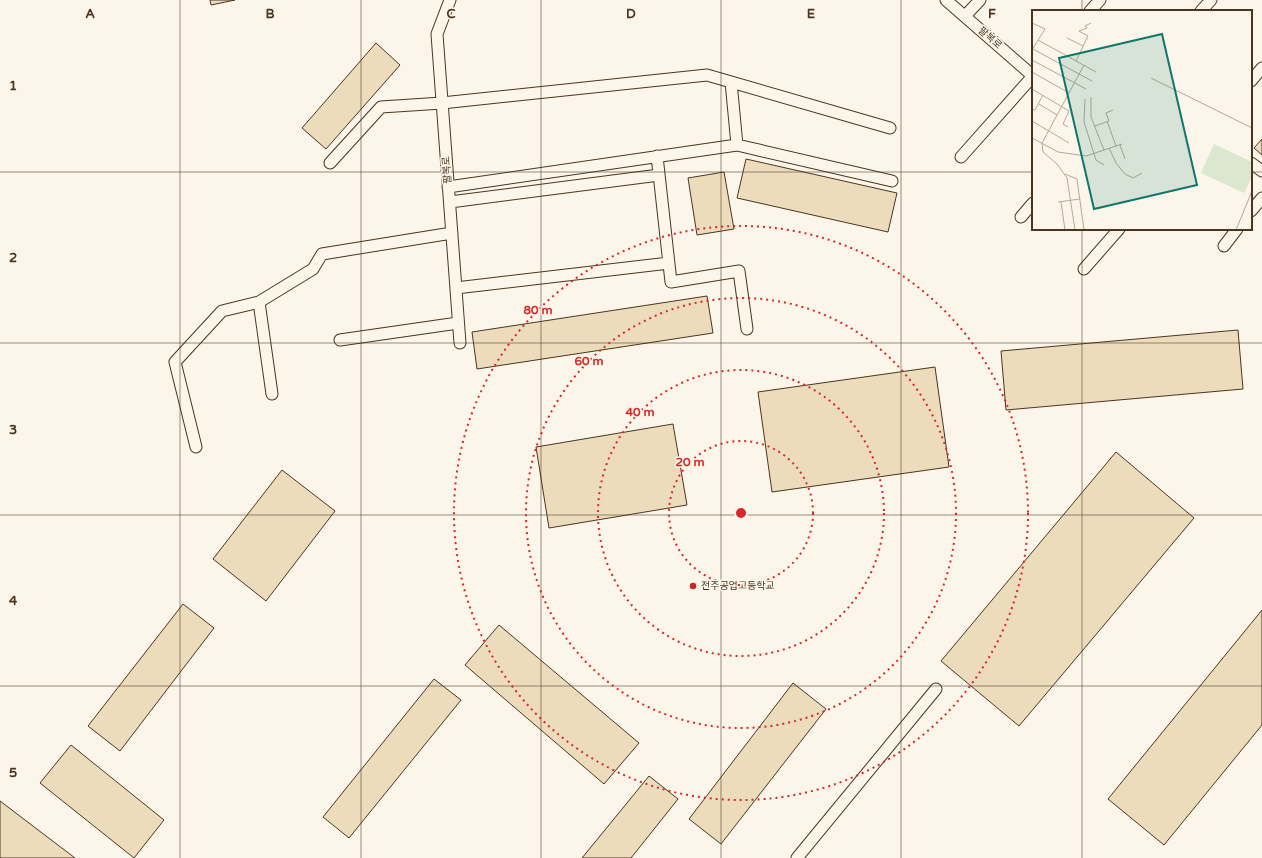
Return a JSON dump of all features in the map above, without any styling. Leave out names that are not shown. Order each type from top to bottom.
[{"type":"lane","name":"팔복로","points":[[450,0],[437,34],[460,343]]},
{"type":"lane","name":"팔복로","points":[[946,0],[1032,75]]},
{"type":"lane","points":[[965,16],[980,0]]},
{"type":"lane","points":[[1091,10],[1100,0]]},
{"type":"lane","points":[[1202,10],[1211,0]]},
{"type":"lane","points":[[1252,80],[1262,68]]},
{"type":"lane","points":[[330,163],[381,107],[442,103],[707,75],[890,128]]},
{"type":"lane","points":[[961,157],[1032,77]]},
{"type":"lane","points":[[731,82],[737,145]]},
{"type":"lane","points":[[448,187],[737,145],[892,182]]},
{"type":"lane","points":[[657,156],[671,282],[739,271],[747,329]]},
{"type":"lane","points":[[1252,164],[1262,172]]},
{"type":"lane","points":[[450,202],[659,175]]},
{"type":"lane","points":[[1252,210],[1262,198]]},
{"type":"lane","points":[[1021,217],[1032,204]]},
{"type":"lane","points":[[1084,268],[1118,230]]},
{"type":"lane","points":[[1224,246],[1236,230]]},
{"type":"lane","points":[[196,446],[175,362],[222,311],[259,302],[313,269],[322,254],[452,233]]},
{"type":"lane","points":[[456,288],[669,263]]},
{"type":"lane","points":[[259,302],[272,394]]},
{"type":"lane","points":[[340,340],[458,323]]},
{"type":"lane","points":[[797,858],[936,689]]},
{"type":"building","points":[[210,0],[235,0],[211,5]]},
{"type":"building","points":[[376,43],[400,65],[326,149],[302,128]]},
{"type":"building","points":[[1262,139],[1262,155],[1254,148]]},
{"type":"building","points":[[746,159],[897,193],[888,232],[737,198]]},
{"type":"building","points":[[724,172],[734,229],[697,235],[688,178]]},
{"type":"building","points":[[707,296],[713,333],[477,369],[472,332]]},
{"type":"building","points":[[1238,330],[1243,389],[1006,410],[1001,351]]},
{"type":"building","points":[[935,367],[949,467],[772,492],[758,392]]},
{"type":"building","points":[[673,424],[687,505],[549,528],[536,447]]},
{"type":"building","points":[[1116,452],[1194,518],[1019,726],[941,661]]},
{"type":"building","points":[[282,470],[335,511],[266,601],[213,559]]},
{"type":"building","points":[[183,604],[214,628],[120,751],[88,726]]},
{"type":"building","points":[[1262,610],[1262,725],[1164,845],[1108,799]]},
{"type":"building","points":[[499,625],[639,743],[604,784],[465,665]]},
{"type":"building","points":[[434,679],[461,700],[349,838],[323,817]]},
{"type":"building","points":[[793,683],[826,709],[721,844],[689,819]]},
{"type":"building","points":[[71,745],[164,820],[134,858],[40,783]]},
{"type":"building","points":[[649,776],[678,799],[631,858],[582,858]]},
{"type":"building","points":[[0,801],[75,858],[0,858]]},
{"type":"place","name":"전주공업고등학교","points":[[693,586]]}]
